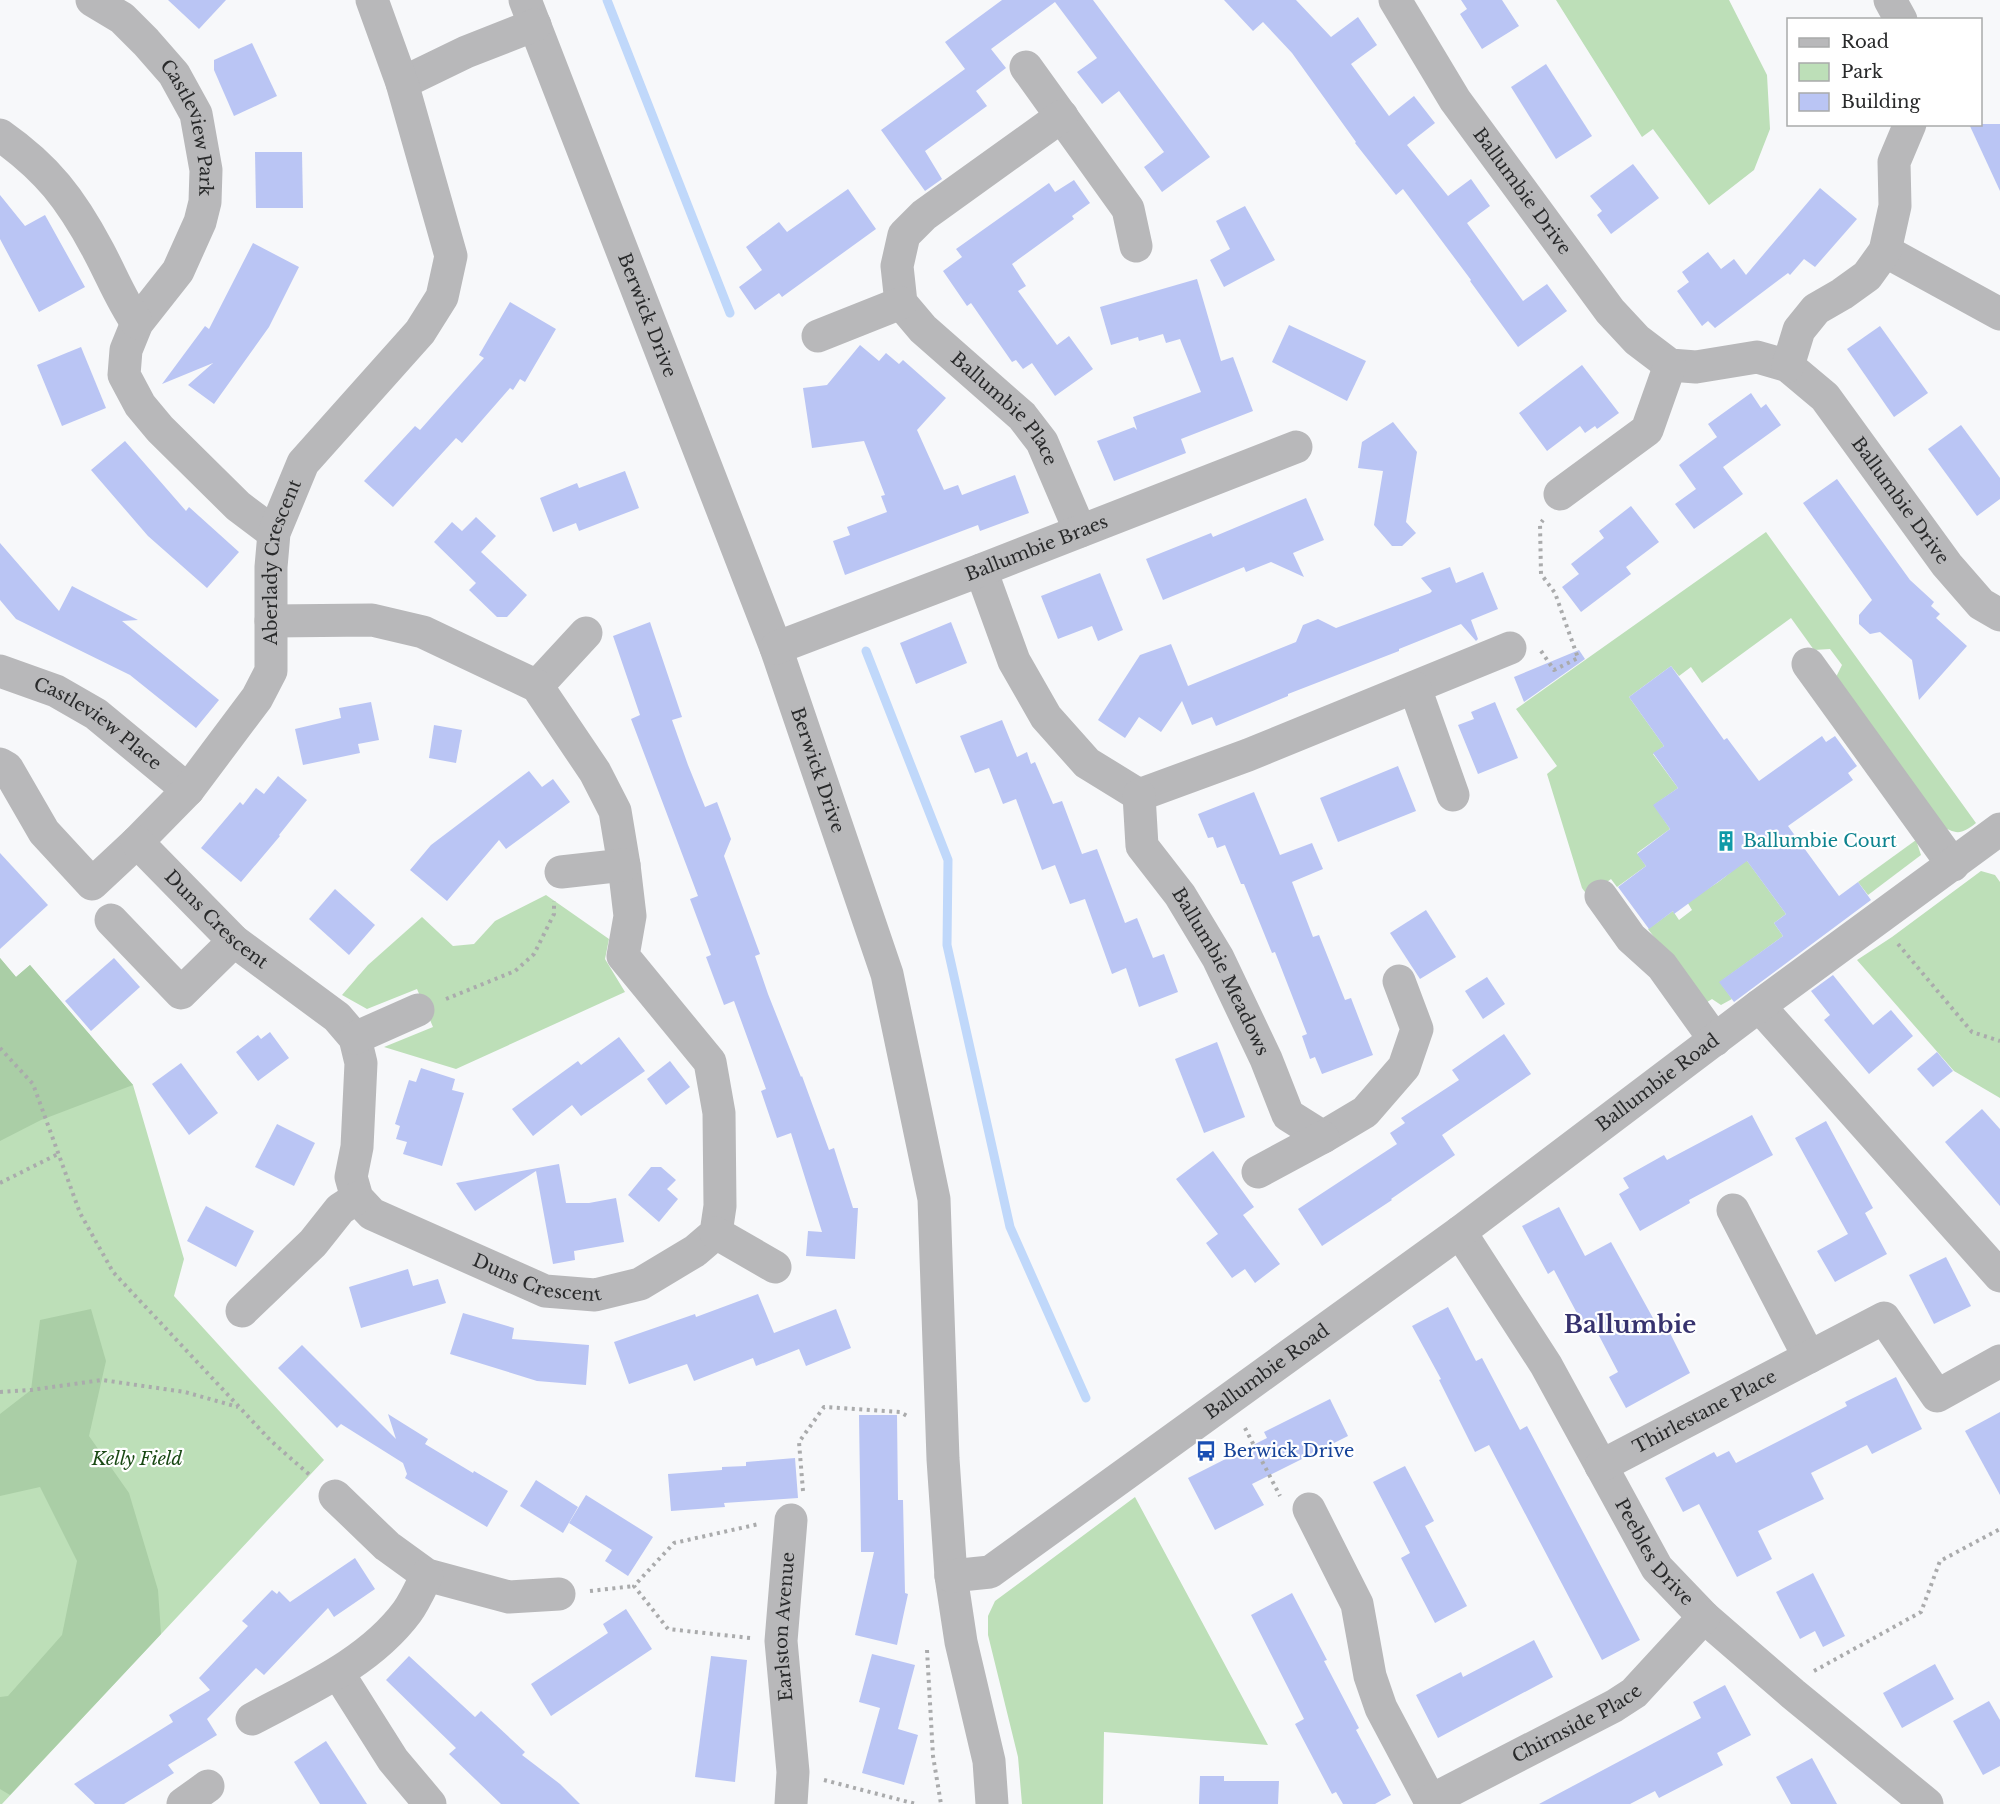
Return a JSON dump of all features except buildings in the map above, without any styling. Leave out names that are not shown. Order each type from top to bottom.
[{"type":"street","name":"Castleview Park","points":[[92,0],[122,18],[174,74],[196,114],[207,170],[205,202],[200,222],[178,271],[137,323],[126,350],[124,375],[140,405],[160,429],[238,506],[274,533]]},
{"type":"street","name":"Aberlady Crescent","points":[[0,764],[7,768],[44,832],[92,884],[188,790],[262,689],[271,670],[271,567],[274,533],[303,463],[420,332],[442,297],[451,256],[402,83],[372,0]]},
{"type":"street","name":"Ballumbie Drive","points":[[1395,0],[1455,100],[1610,311],[1637,340],[1670,364],[1696,367],[1757,357],[1788,366],[1825,397],[1947,565],[1981,604],[2000,615]]},
{"type":"street","points":[[1890,0],[1900,18]]},
{"type":"street","points":[[402,83],[466,52],[530,12]]},
{"type":"street","name":"Berwick Drive","points":[[530,12],[776,648],[887,974],[934,1198],[943,1459],[951,1576]]},
{"type":"street","points":[[1026,67],[1128,209],[1136,246]]},
{"type":"street","points":[[818,336],[901,303],[897,266],[904,235],[924,215],[1062,116]]},
{"type":"street","points":[[1788,366],[1799,330],[1816,309],[1867,276],[1885,251],[1895,206],[1894,162],[1909,126]]},
{"type":"street","points":[[0,135],[40,166],[62,191],[90,235],[120,297],[137,323]]},
{"type":"street","points":[[1885,251],[2000,314]]},
{"type":"street","name":"Ballumbie Place","points":[[901,303],[923,329],[1022,417],[1042,442],[1080,531]]},
{"type":"street","points":[[1560,494],[1647,430],[1670,364]]},
{"type":"street","name":"Ballumbie Braes","points":[[776,648],[1296,447]]},
{"type":"street","points":[[981,570],[1014,661],[1046,717],[1087,763],[1139,795],[1238,758],[1510,648]]},
{"type":"street","points":[[271,621],[372,620],[423,632],[537,686],[595,772],[615,811],[630,916],[623,956],[711,1062],[720,1113],[720,1206],[716,1233],[775,1267]]},
{"type":"street","points":[[537,686],[586,633]]},
{"type":"street","points":[[1808,664],[1953,865]]},
{"type":"street","name":"Castleview Place","points":[[0,671],[56,691],[96,714],[188,790]]},
{"type":"street","points":[[1415,687],[1453,795]]},
{"type":"street","name":"Ballumbie Meadows","points":[[1139,795],[1142,846],[1180,895],[1218,958],[1266,1059],[1288,1115],[1323,1137]]},
{"type":"street","name":"Ballumbie Road","points":[[951,1576],[990,1572],[1460,1232],[1759,1006],[1998,835]]},
{"type":"street","name":"Duns Crescent","points":[[137,842],[234,941],[337,1017],[355,1038]]},
{"type":"street","points":[[557,884],[624,865]]},
{"type":"street","points":[[1601,896],[1632,938],[1662,966],[1714,1040]]},
{"type":"street","points":[[111,920],[181,993],[234,941]]},
{"type":"street","points":[[1257,1173],[1365,1112],[1404,1067],[1417,1029],[1399,981]]},
{"type":"street","points":[[1759,1006],[2000,1276]]},
{"type":"street","points":[[242,1311],[313,1243],[340,1209],[357,1198],[351,1177],[357,1147],[361,1063],[355,1038],[418,1010]]},
{"type":"street","name":"Duns Crescent","points":[[357,1198],[372,1214],[545,1291],[555,1292],[595,1295],[640,1284],[695,1251],[716,1233]]},
{"type":"street","points":[[1733,1210],[1809,1357]]},
{"type":"street","name":"Peebles Drive","points":[[1460,1232],[1546,1365],[1657,1568],[1704,1617],[1793,1694],[1927,1804]]},
{"type":"street","name":"Thirlestane Place","points":[[1601,1466],[1884,1318],[1936,1396],[2000,1361]]},
{"type":"street","points":[[335,1496],[387,1546],[427,1575],[509,1597],[559,1594]]},
{"type":"street","name":"Chirnside Place","points":[[1309,1509],[1357,1604],[1370,1676],[1381,1708],[1431,1803],[1614,1706],[1634,1693],[1704,1617]]},
{"type":"street","name":"Earlston Avenue","points":[[791,1520],[781,1641],[793,1772],[791,1804]]},
{"type":"street","points":[[252,1719],[338,1673],[376,1644],[407,1611],[427,1575]]},
{"type":"street","points":[[951,1576],[961,1642],[988,1761],[992,1804]]},
{"type":"street","points":[[338,1673],[393,1760],[430,1804]]},
{"type":"path","points":[[1510,648],[1533,638],[1554,670],[1578,658],[1555,594],[1541,574],[1540,524],[1560,494]]},
{"type":"path","points":[[418,1010],[515,971],[534,954],[554,914],[557,884]]},
{"type":"path","points":[[1878,921],[1972,1032],[2000,1041]]},
{"type":"path","points":[[0,1048],[33,1084],[80,1213],[113,1272],[271,1441],[335,1496]]},
{"type":"path","points":[[0,1184],[60,1153]]},
{"type":"path","points":[[0,1392],[102,1380],[185,1392],[239,1407]]},
{"type":"path","points":[[1230,1399],[1284,1503],[1309,1509]]},
{"type":"path","points":[[559,1594],[634,1586],[674,1543],[777,1520],[806,1520],[800,1442],[824,1407],[900,1412],[918,1422]]},
{"type":"path","points":[[1793,1694],[1811,1673],[1921,1612],[1940,1561],[2000,1529]]},
{"type":"path","points":[[634,1586],[668,1629],[781,1641]]},
{"type":"path","points":[[927,1648],[933,1756],[941,1804]]},
{"type":"path","points":[[793,1772],[916,1804]]},
{"type":"green space","points":[[1556,0],[1729,0],[1767,75],[1770,129],[1754,170],[1709,205],[1653,129],[1642,137]]},
{"type":"green space","points":[[1766,532],[1976,823],[1958,832],[1939,824],[1835,679],[1842,665],[1830,649],[1814,650],[1791,618],[1702,683],[1691,667],[1679,676],[1671,666],[1629,697],[1664,746],[1653,754],[1678,788],[1654,805],[1670,829],[1637,853],[1646,866],[1617,887],[1611,879],[1588,896],[1582,888],[1547,774],[1557,766],[1516,709]]},
{"type":"green space","points":[[1916,840],[1921,855],[1868,895],[1858,882]]},
{"type":"green space","points":[[1745,858],[1786,914],[1774,923],[1783,936],[1720,982],[1732,999],[1721,1005],[1712,999],[1704,1004],[1648,929],[1673,911],[1679,920],[1692,910],[1686,900],[1718,882]]},
{"type":"green space","points":[[1981,871],[1995,875],[2000,882],[2000,1098],[1954,1071],[1857,960]]},
{"type":"green space","points":[[546,895],[609,939],[605,959],[625,992],[456,1069],[384,1047],[433,1027],[417,989],[367,1009],[342,995],[368,965],[422,917],[453,946],[474,944],[495,921]]},
{"type":"green space","name":"Kelly Field","points":[[0,958],[16,977],[30,965],[133,1085],[184,1259],[174,1296],[324,1460],[2,1804],[0,1804]]},
{"type":"green space","points":[[0,958],[16,977],[30,965],[133,1085],[41,1120],[0,1141]]},
{"type":"green space","points":[[91,1309],[106,1361],[89,1436],[129,1493],[158,1590],[161,1634],[10,1795],[0,1789],[0,1697],[8,1696],[62,1635],[77,1561],[40,1487],[0,1496],[0,1414],[31,1390],[40,1320]]},
{"type":"green space","points":[[1135,1497],[1268,1745],[1104,1732],[1103,1804],[1022,1804],[1018,1757],[988,1635],[988,1616],[995,1601]]},
{"type":"waterway","points":[[607,0],[730,313]]},
{"type":"waterway","points":[[866,651],[948,860],[947,945],[1010,1227],[1086,1398]]},
{"type":"place","name":"Ballumbie Court","points":[[1726,841]]},
{"type":"place","name":"Berwick Drive","points":[[1206,1451]]},
{"type":"district","name":"Ballumbie","points":[[1630,1325]]}]
